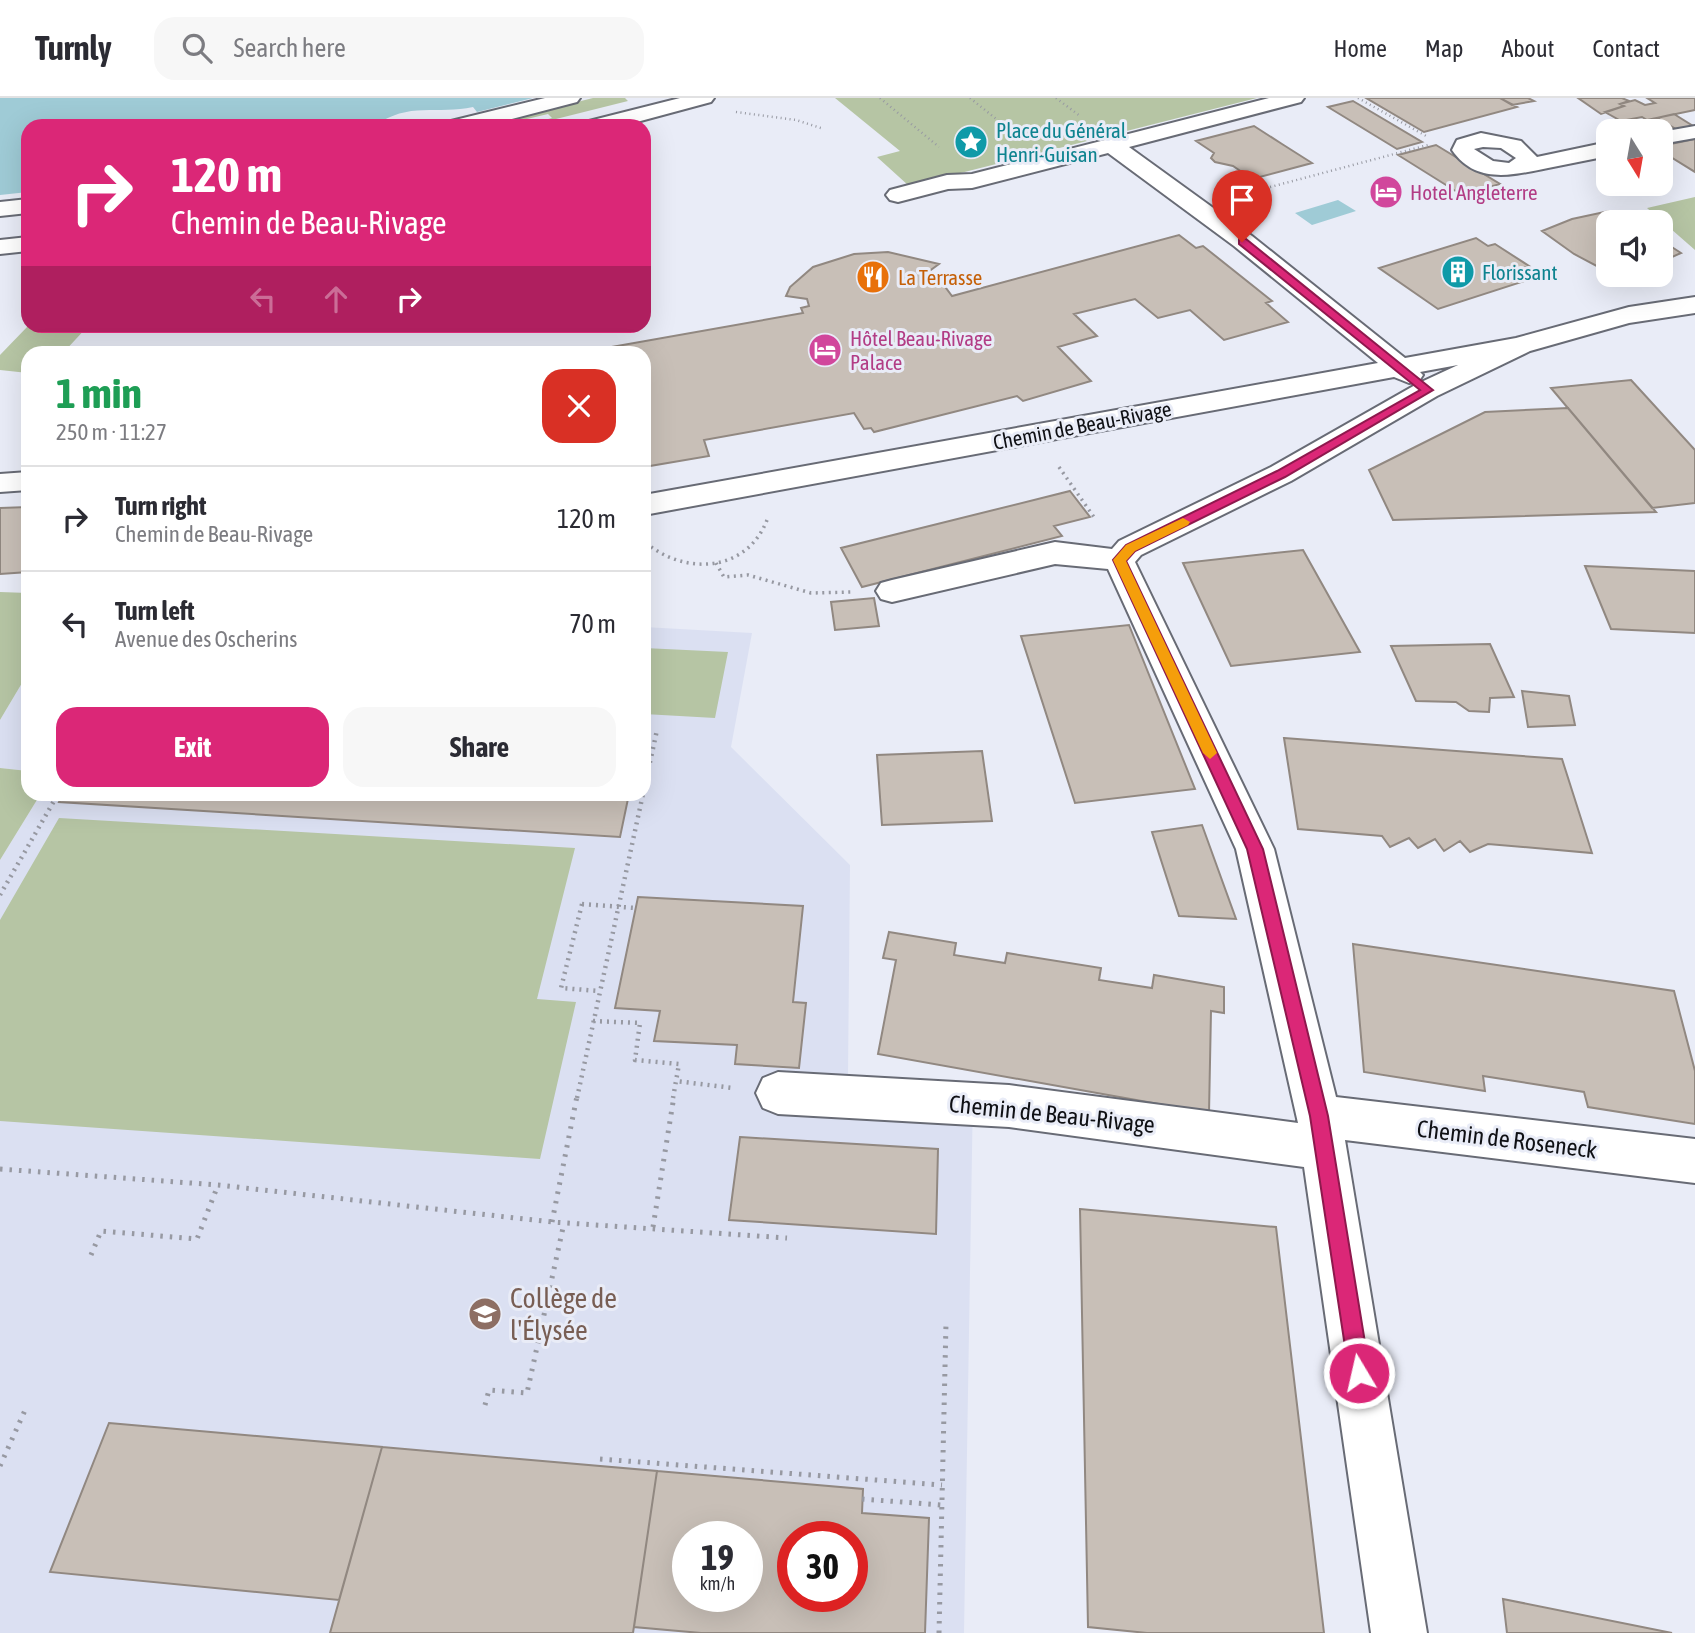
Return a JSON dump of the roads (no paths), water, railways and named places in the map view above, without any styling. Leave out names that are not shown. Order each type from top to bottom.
[{"type":"street","points":[[486,119],[570,98]]},
{"type":"street","points":[[624,119],[704,98]]},
{"type":"street","points":[[898,195],[947,182],[972,181],[1294,98]]},
{"type":"street","points":[[1673,136],[1695,132]]},
{"type":"street","points":[[1112,145],[1242,242],[1427,390]]},
{"type":"street","points":[[1519,167],[1596,151]]},
{"type":"street","points":[[0,209],[21,207]]},
{"type":"street","points":[[0,247],[21,245]]},
{"type":"street","name":"Chemin de Beau-Rivage","points":[[651,505],[1521,345],[1592,323],[1654,309],[1695,305]]},
{"type":"street","name":"Chemin de Beau-Rivage","points":[[1119,560],[1130,548],[1246,491],[1427,390],[1521,345]]},
{"type":"street","points":[[0,482],[21,481]]},
{"type":"street","points":[[892,591],[1055,553],[1119,560],[1255,849],[1322,1132],[1399,1633]]},
{"type":"street","name":"Chemin de Beau-Rivage","points":[[778,1093],[1009,1106],[1322,1132]]},
{"type":"street","name":"Chemin de Roseneck","points":[[1322,1132],[1695,1161]]},
{"type":"place","name":"Place du Général Henri-Guisan","points":[[971,142]]},
{"type":"place","name":"Hotel Angleterre","points":[[1386,192]]},
{"type":"place","name":"Florissant","points":[[1458,272]]},
{"type":"place","name":"La Terrasse","points":[[873,277]]},
{"type":"place","name":"Hôtel Beau-Rivage Palace","points":[[825,350]]},
{"type":"place","name":"Collège de l'Élysée","points":[[485,1314]]}]
